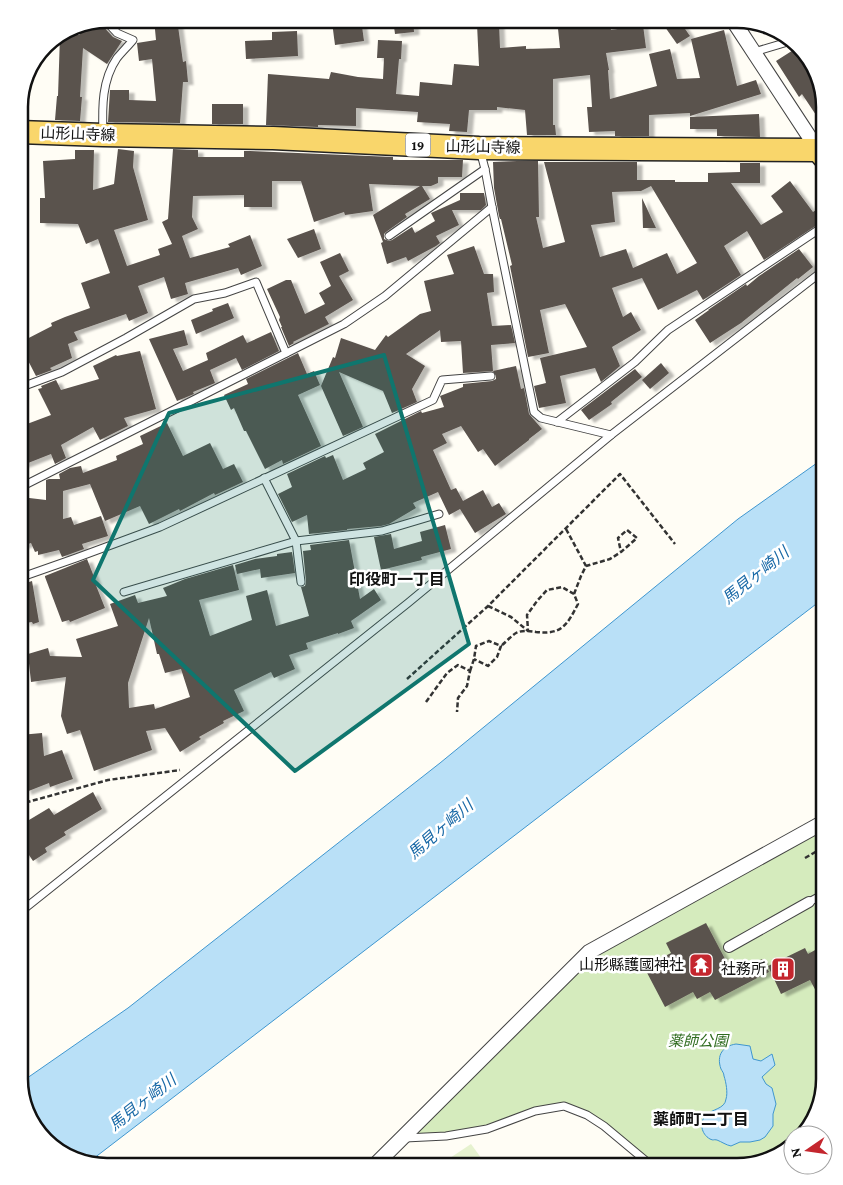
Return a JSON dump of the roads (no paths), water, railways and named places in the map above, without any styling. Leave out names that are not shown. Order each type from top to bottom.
[{"type":"main road","name":"山形山寺線","points":[[28,132],[273,138],[479,148],[816,154]]},
{"type":"street","points":[[738,28],[816,146]]},
{"type":"street","points":[[383,1157],[589,952],[816,826]]},
{"type":"street","points":[[729,947],[809,902]]},
{"type":"lane","points":[[103,135],[102,110],[106,80],[117,59],[133,40],[117,33],[111,27]]},
{"type":"lane","points":[[754,52],[783,43]]},
{"type":"lane","points":[[479,148],[485,169],[534,412],[541,418],[611,435]]},
{"type":"lane","points":[[388,236],[485,169]]},
{"type":"lane","points":[[28,484],[344,324],[385,296],[492,207]]},
{"type":"lane","points":[[557,422],[635,362],[668,330],[816,231]]},
{"type":"lane","points":[[27,906],[408,603],[611,435],[816,276]]},
{"type":"lane","points":[[28,385],[62,372],[194,299],[226,293],[256,282],[286,353]]},
{"type":"lane","points":[[28,575],[160,527],[433,400],[442,380],[491,376]]},
{"type":"lane","points":[[264,478],[296,541],[301,582]]},
{"type":"lane","points":[[124,592],[296,541],[382,531],[439,514]]},
{"type":"lane","points":[[809,902],[816,898]]},
{"type":"lane","points":[[402,1138],[446,1136],[487,1129],[534,1111],[564,1106],[587,1115],[604,1126],[642,1158]]},
{"type":"water","name":"馬見ヶ崎川","points":[[816,464],[816,604],[96,1157],[67,1147],[44,1127],[33,1109],[27,1078],[128,1008],[440,763],[738,519]]},
{"type":"water","points":[[736,1044],[750,1046],[753,1059],[761,1061],[772,1054],[775,1065],[762,1077],[766,1084],[772,1088],[776,1104],[773,1114],[773,1126],[765,1137],[760,1140],[740,1142],[731,1146],[707,1137],[702,1128],[702,1121],[706,1115],[721,1107],[725,1102],[727,1097],[726,1088],[719,1059],[724,1049]]},
{"type":"place","name":"山形縣護國神社","points":[[701,965]]},
{"type":"place","name":"社務所","points":[[783,969]]},
{"type":"district","name":"印役町一丁目","points":[[397,579]]},
{"type":"district","name":"薬師町二丁目","points":[[701,1119]]},
{"type":"park label","name":"薬師公園","points":[[698,1041]]}]
